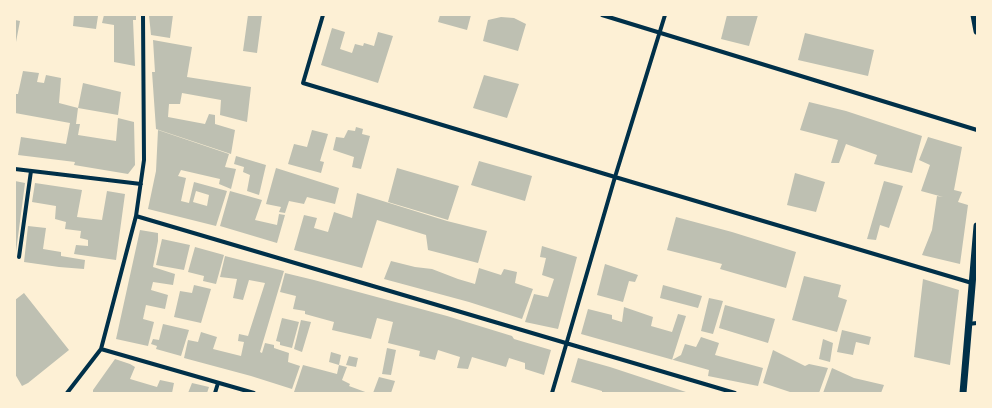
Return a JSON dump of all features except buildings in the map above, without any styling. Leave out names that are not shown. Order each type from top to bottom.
[{"type":"street","points":[[67,393],[101,349],[136,216],[144,160],[143,15]]},
{"type":"street","points":[[323,15],[303,83],[972,283]]},
{"type":"street","points":[[602,15],[977,130]]},
{"type":"street","points":[[552,393],[615,177],[665,15]]},
{"type":"street","points":[[974,15],[977,31]]},
{"type":"street","points":[[15,168],[141,184]]},
{"type":"street","points":[[19,257],[31,171]]},
{"type":"street","points":[[136,216],[567,342],[735,393]]},
{"type":"street","points":[[962,393],[977,226]]},
{"type":"street","points":[[968,324],[977,323]]},
{"type":"street","points":[[101,349],[254,393]]},
{"type":"street","points":[[215,393],[218,383]]}]
